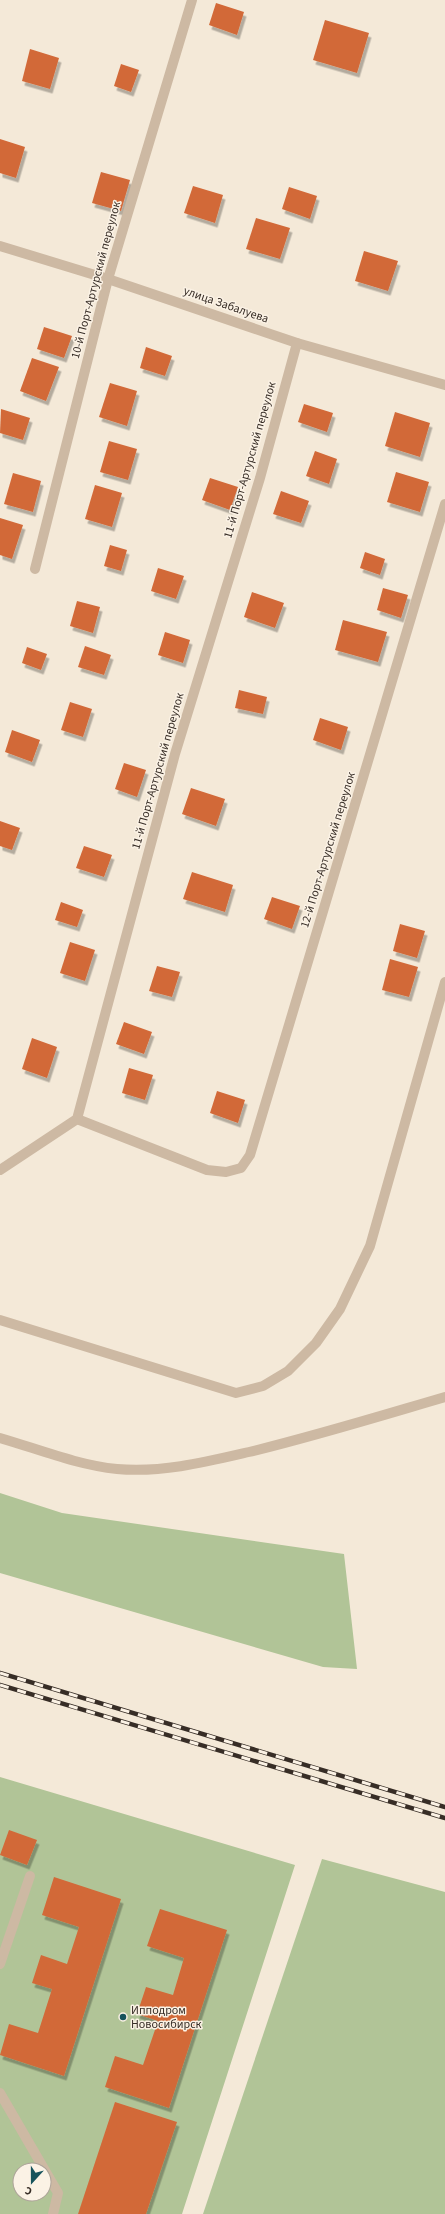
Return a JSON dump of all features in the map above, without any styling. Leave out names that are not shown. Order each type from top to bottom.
[{"type":"street","name":"10-й Порт-Артурский переулок","points":[[35,569],[108,279],[192,0]]},
{"type":"street","name":"улица Забалуева","points":[[0,246],[108,279],[296,343],[445,385]]},
{"type":"street","name":"11-й Порт-Артурский переулок","points":[[77,1119],[175,754],[260,478],[296,343]]},
{"type":"street","name":"12-й Порт-Артурский переулок","points":[[77,1119],[207,1170],[226,1172],[241,1168],[250,1155],[445,504]]},
{"type":"street","points":[[0,1320],[236,1393],[263,1386],[288,1371],[316,1343],[340,1309],[370,1246],[445,982]]},
{"type":"street","points":[[0,1170],[77,1119]]},
{"type":"street","points":[[0,1438],[91,1465],[118,1469],[169,1468],[207,1462],[295,1441],[445,1397]]},
{"type":"street","points":[[0,1964],[30,1876]]},
{"type":"street","points":[[0,2093],[58,2193],[53,2214]]},
{"type":"green space","points":[[0,1493],[62,1513],[344,1554],[357,1669],[323,1667],[0,1573]]},
{"type":"green space","name":"Ипподром Новосибирск","points":[[0,1777],[295,1865],[182,2214],[0,2214]]},
{"type":"green space","points":[[322,1859],[445,1892],[445,2214],[203,2214]]},
{"type":"building","points":[[216,3],[244,12],[237,35],[209,25]]},
{"type":"building","points":[[325,20],[369,33],[357,73],[313,60]]},
{"type":"building","points":[[30,49],[59,58],[50,89],[22,81]]},
{"type":"building","points":[[121,64],[139,70],[131,92],[114,86]]},
{"type":"building","points":[[0,139],[25,147],[16,178],[0,173]]},
{"type":"building","points":[[101,172],[130,180],[121,211],[92,203]]},
{"type":"building","points":[[193,186],[223,195],[215,223],[184,213]]},
{"type":"building","points":[[289,187],[317,196],[310,219],[282,209]]},
{"type":"building","points":[[256,218],[290,228],[280,259],[246,249]]},
{"type":"building","points":[[364,251],[398,261],[388,291],[355,281]]},
{"type":"building","points":[[44,327],[72,336],[64,358],[37,349]]},
{"type":"building","points":[[146,347],[172,356],[165,376],[140,368]]},
{"type":"building","points":[[32,358],[59,367],[46,401],[20,391]]},
{"type":"building","points":[[110,383],[137,391],[127,426],[99,417]]},
{"type":"building","points":[[304,404],[333,413],[327,432],[298,422]]},
{"type":"building","points":[[1,409],[30,418],[23,440],[0,433]]},
{"type":"building","points":[[395,412],[430,423],[420,457],[385,446]]},
{"type":"building","points":[[109,441],[137,449],[128,480],[100,472]]},
{"type":"building","points":[[315,451],[337,459],[329,484],[306,476]]},
{"type":"building","points":[[396,472],[429,482],[420,512],[387,502]]},
{"type":"building","points":[[13,473],[41,481],[33,512],[4,504]]},
{"type":"building","points":[[210,478],[238,487],[230,510],[202,500]]},
{"type":"building","points":[[95,485],[122,493],[112,527],[85,519]]},
{"type":"building","points":[[281,491],[309,501],[301,523],[273,514]]},
{"type":"building","points":[[0,518],[23,525],[12,559],[0,555]]},
{"type":"building","points":[[110,545],[127,550],[121,571],[104,566]]},
{"type":"building","points":[[365,552],[385,559],[380,575],[360,568]]},
{"type":"building","points":[[158,568],[184,576],[176,599],[151,591]]},
{"type":"building","points":[[383,588],[408,595],[401,618],[377,610]]},
{"type":"building","points":[[252,592],[284,603],[275,628],[244,617]]},
{"type":"building","points":[[77,601],[100,607],[93,633],[70,626]]},
{"type":"building","points":[[343,620],[387,632],[378,662],[335,650]]},
{"type":"building","points":[[165,632],[190,640],[183,663],[158,655]]},
{"type":"building","points":[[85,646],[111,655],[104,675],[78,667]]},
{"type":"building","points":[[27,647],[47,654],[41,670],[22,663]]},
{"type":"building","points":[[239,690],[267,697],[263,714],[235,708]]},
{"type":"building","points":[[70,702],[92,709],[83,737],[61,730]]},
{"type":"building","points":[[320,718],[348,727],[341,750],[313,740]]},
{"type":"building","points":[[12,730],[40,740],[32,762],[5,752]]},
{"type":"building","points":[[124,763],[146,770],[137,797],[115,789]]},
{"type":"building","points":[[191,788],[225,799],[216,826],[182,814]]},
{"type":"building","points":[[0,821],[20,828],[12,850],[0,846]]},
{"type":"building","points":[[84,846],[112,855],[104,877],[76,868]]},
{"type":"building","points":[[192,872],[233,885],[225,912],[183,899]]},
{"type":"building","points":[[272,897],[300,906],[292,929],[264,919]]},
{"type":"building","points":[[61,902],[83,910],[77,927],[55,920]]},
{"type":"building","points":[[400,924],[425,931],[417,958],[393,951]]},
{"type":"building","points":[[70,942],[95,950],[85,981],[60,973]]},
{"type":"building","points":[[390,959],[418,967],[409,997],[382,990]]},
{"type":"building","points":[[157,966],[180,972],[172,997],[149,991]]},
{"type":"building","points":[[124,1022],[152,1032],[144,1054],[116,1044]]},
{"type":"building","points":[[32,1038],[57,1047],[47,1078],[22,1069]]},
{"type":"building","points":[[129,1068],[153,1075],[145,1100],[122,1093]]},
{"type":"building","points":[[217,1091],[245,1100],[238,1123],[210,1113]]},
{"type":"building","points":[[9,1830],[37,1840],[27,1865],[0,1855]]},
{"type":"building","points":[[54,1877],[121,1899],[64,2076],[0,2055],[9,2024],[38,2033],[52,1989],[32,1983],[41,1955],[67,1964],[79,1927],[42,1915]]},
{"type":"building","points":[[160,1909],[227,1930],[169,2108],[105,2087],[115,2056],[143,2065],[158,2021],[137,2014],[146,1987],[173,1995],[184,1958],[147,1946]]},
{"type":"building","points":[[115,2102],[177,2122],[146,2214],[78,2214]]},
{"type":"railway","points":[[0,1673],[445,1807]]},
{"type":"railway","points":[[0,1685],[445,1818]]},
{"type":"place","name":"Ипподром Новосибирск","points":[[123,2017]]}]
